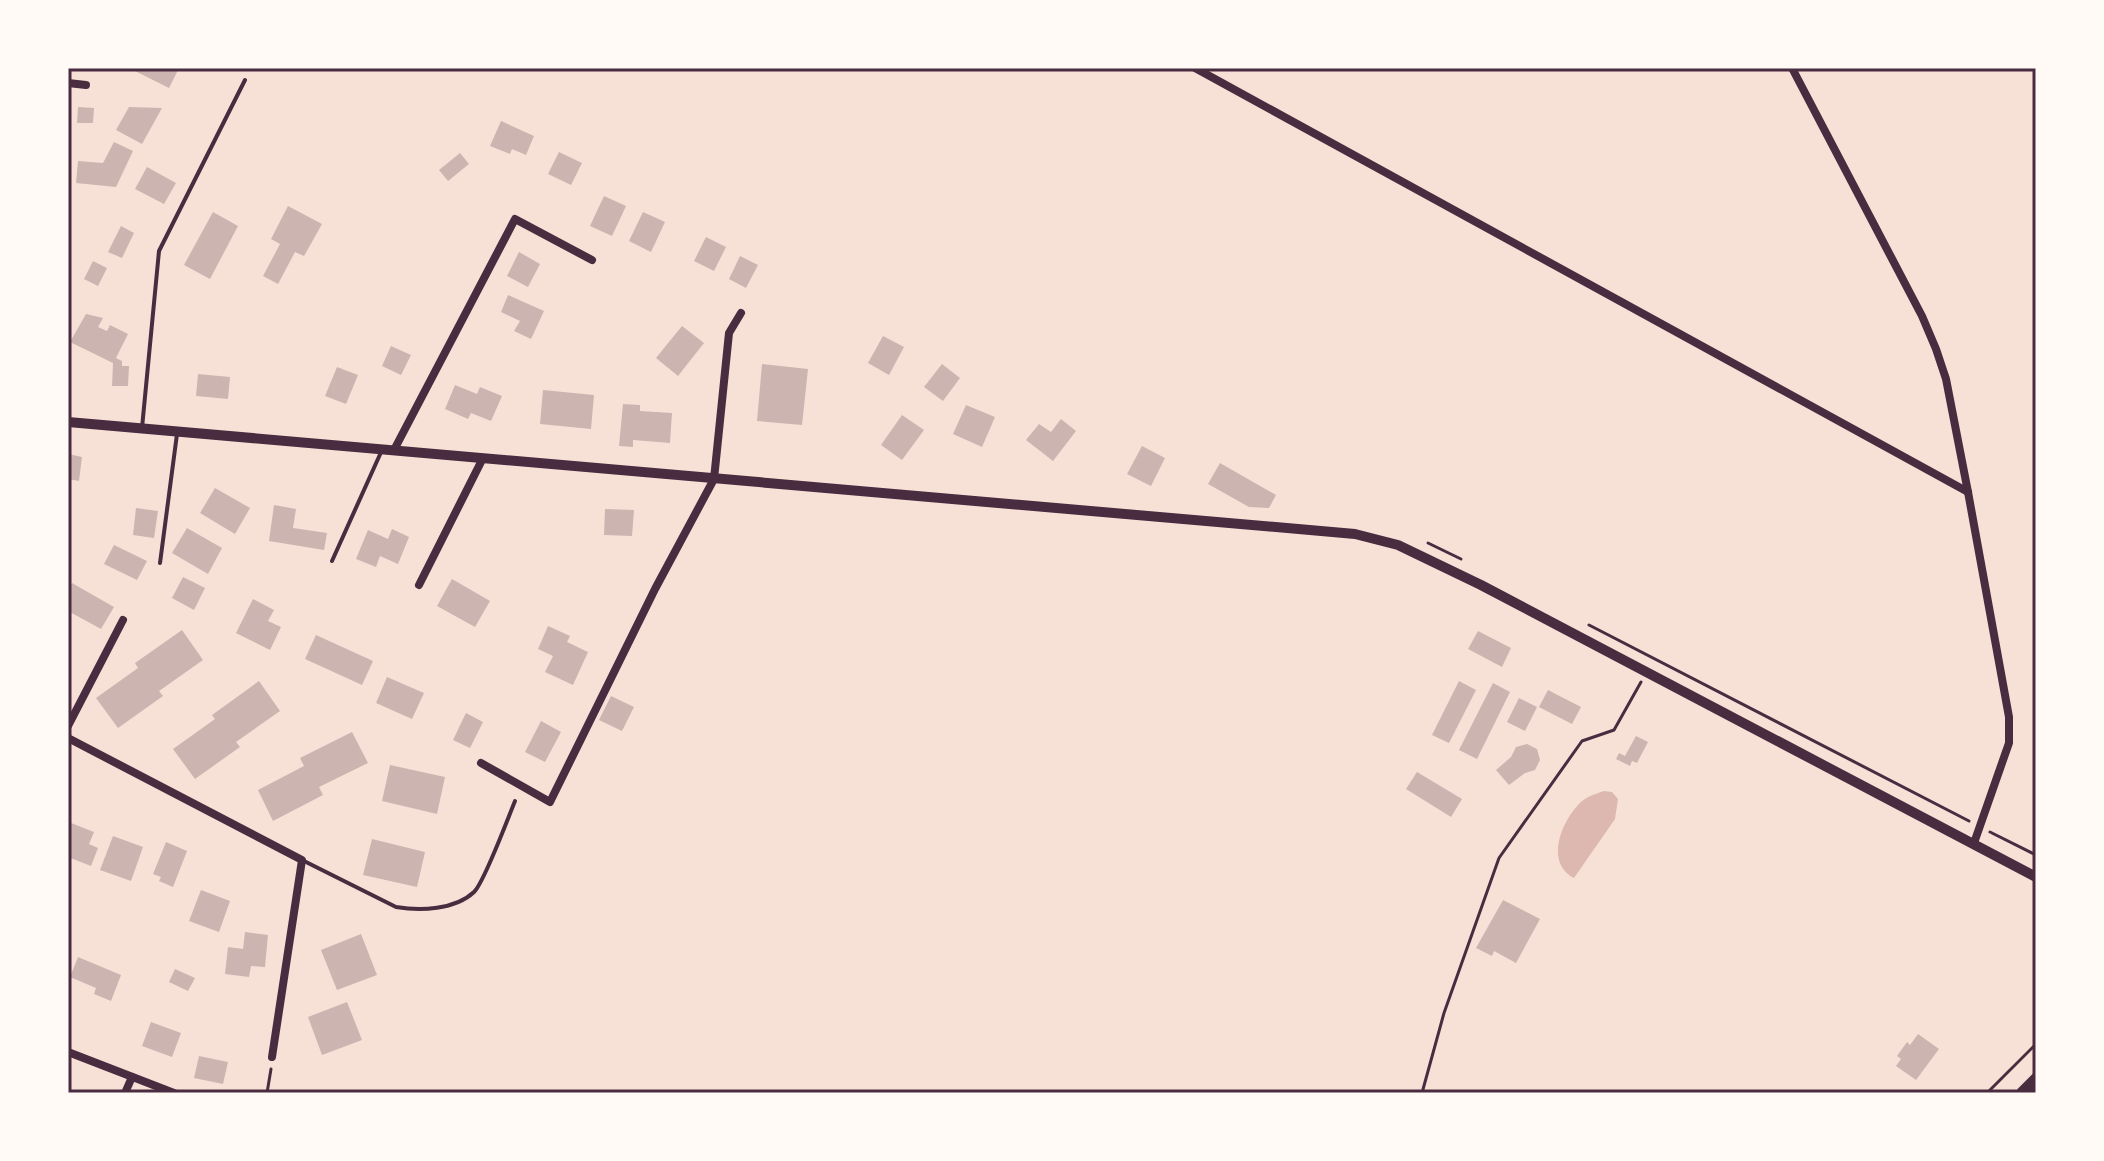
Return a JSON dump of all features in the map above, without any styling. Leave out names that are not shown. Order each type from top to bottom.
[{"type":"main road","points":[[2022,1093],[2036,1079]]},
{"type":"street","points":[[1195,68],[1968,492]]},
{"type":"street","points":[[1792,68],[1922,316],[1946,379],[2009,717],[2009,743],[1974,843]]},
{"type":"street","points":[[68,83],[86,85]]},
{"type":"street","points":[[388,450],[515,219],[592,260]]},
{"type":"street","points":[[481,763],[550,802],[655,589],[714,479],[729,333],[741,313]]},
{"type":"street","points":[[68,422],[1355,534],[1398,545],[1434,561],[2036,877]]},
{"type":"street","points":[[419,585],[483,458]]},
{"type":"street","points":[[68,726],[123,620]]},
{"type":"street","points":[[68,738],[302,860],[272,1057]]},
{"type":"street","points":[[68,1052],[174,1093]]},
{"type":"street","points":[[125,1093],[132,1077]]},
{"type":"lane","points":[[142,429],[159,251],[245,80]]},
{"type":"lane","points":[[160,563],[178,432]]},
{"type":"lane","points":[[332,561],[388,450]]},
{"type":"lane","points":[[302,860],[396,907],[436,908],[461,901],[476,891],[515,801]]},
{"type":"path","points":[[1426,542],[1468,563]]},
{"type":"path","points":[[1582,621],[2036,855]]},
{"type":"path","points":[[1422,1093],[1444,1013],[1499,858],[1582,741],[1614,730],[1646,671]]},
{"type":"path","points":[[1987,1093],[2036,1044]]},
{"type":"path","points":[[267,1093],[272,1057]]},
{"type":"shaded area","points":[[1604,791],[1612,792],[1618,799],[1615,819],[1574,878],[1560,862],[1559,841],[1568,819],[1581,802]]},
{"type":"building","points":[[137,68],[179,68],[169,88],[135,71]]},
{"type":"building","points":[[78,107],[94,108],[93,123],[77,123]]},
{"type":"building","points":[[129,107],[162,108],[142,144],[116,130]]},
{"type":"building","points":[[501,121],[534,136],[526,155],[512,149],[510,154],[490,146]]},
{"type":"building","points":[[114,142],[133,151],[116,187],[76,183],[78,161],[103,163]]},
{"type":"building","points":[[559,152],[582,163],[571,185],[548,174]]},
{"type":"building","points":[[460,153],[469,164],[448,181],[439,170]]},
{"type":"building","points":[[147,167],[176,183],[164,204],[135,189]]},
{"type":"building","points":[[604,196],[626,206],[612,236],[590,226]]},
{"type":"building","points":[[288,206],[322,224],[304,256],[295,252],[278,284],[263,276],[280,244],[271,239]]},
{"type":"building","points":[[213,212],[238,226],[210,279],[184,265]]},
{"type":"building","points":[[643,212],[665,222],[651,252],[629,241]]},
{"type":"building","points":[[121,226],[134,233],[122,258],[108,252]]},
{"type":"building","points":[[706,237],[726,247],[714,271],[694,261]]},
{"type":"building","points":[[519,252],[540,264],[528,287],[507,276]]},
{"type":"building","points":[[740,256],[758,265],[746,288],[729,279]]},
{"type":"building","points":[[93,261],[107,268],[98,286],[84,279]]},
{"type":"building","points":[[508,295],[544,311],[531,339],[514,331],[520,321],[501,312]]},
{"type":"building","points":[[86,314],[103,318],[98,327],[107,331],[110,325],[128,334],[116,358],[122,361],[122,366],[129,366],[128,386],[112,386],[113,363],[70,342]]},
{"type":"building","points":[[682,326],[704,343],[678,376],[656,358]]},
{"type":"building","points":[[883,336],[904,347],[889,375],[868,363]]},
{"type":"building","points":[[391,346],[411,355],[401,375],[382,366]]},
{"type":"building","points":[[762,364],[808,369],[802,425],[757,421]]},
{"type":"building","points":[[942,364],[960,378],[943,401],[924,387]]},
{"type":"building","points":[[337,367],[358,375],[346,404],[325,396]]},
{"type":"building","points":[[198,374],[230,377],[228,399],[196,396]]},
{"type":"building","points":[[455,385],[477,394],[480,387],[502,396],[491,421],[471,413],[468,419],[445,409]]},
{"type":"building","points":[[543,390],[594,395],[591,429],[540,424]]},
{"type":"building","points":[[623,404],[640,405],[640,411],[672,413],[670,443],[633,440],[633,447],[619,446]]},
{"type":"building","points":[[966,405],[995,417],[982,447],[953,434]]},
{"type":"building","points":[[902,415],[924,430],[902,460],[881,445]]},
{"type":"building","points":[[1061,419],[1076,431],[1053,461],[1026,440],[1039,424],[1051,432]]},
{"type":"building","points":[[1142,446],[1165,458],[1151,486],[1127,474]]},
{"type":"building","points":[[68,454],[82,457],[79,481],[68,479]]},
{"type":"building","points":[[1220,463],[1276,495],[1269,508],[1249,507],[1208,484]]},
{"type":"building","points":[[215,488],[250,508],[235,534],[200,513]]},
{"type":"building","points":[[274,505],[296,509],[293,528],[327,533],[324,550],[269,541]]},
{"type":"building","points":[[136,508],[158,511],[154,538],[133,535]]},
{"type":"building","points":[[605,509],[634,510],[632,536],[604,535]]},
{"type":"building","points":[[187,528],[222,548],[208,574],[172,553]]},
{"type":"building","points":[[392,529],[409,537],[398,564],[380,556],[376,567],[356,559],[368,530],[388,539]]},
{"type":"building","points":[[114,545],[147,561],[137,580],[104,564]]},
{"type":"building","points":[[183,577],[205,588],[194,610],[172,598]]},
{"type":"building","points":[[452,579],[490,601],[475,627],[437,606]]},
{"type":"building","points":[[72,583],[114,607],[101,629],[68,611],[68,590]]},
{"type":"building","points":[[253,599],[274,610],[268,621],[281,627],[270,650],[236,633]]},
{"type":"building","points":[[548,626],[570,636],[567,642],[588,652],[573,685],[545,672],[553,656],[538,649]]},
{"type":"building","points":[[182,630],[203,660],[159,691],[163,696],[118,728],[96,698],[138,668],[135,663]]},
{"type":"building","points":[[1478,631],[1511,648],[1502,667],[1468,649]]},
{"type":"building","points":[[316,635],[373,661],[362,685],[305,659]]},
{"type":"building","points":[[387,677],[424,693],[412,719],[376,703]]},
{"type":"building","points":[[259,681],[280,711],[236,742],[240,747],[195,779],[173,749],[215,719],[212,715]]},
{"type":"building","points":[[1459,681],[1476,690],[1449,743],[1432,735]]},
{"type":"building","points":[[1493,683],[1510,692],[1477,759],[1459,750]]},
{"type":"building","points":[[1548,690],[1581,707],[1572,724],[1539,707]]},
{"type":"building","points":[[611,696],[634,707],[622,731],[599,720]]},
{"type":"building","points":[[1519,698],[1537,707],[1525,731],[1507,722]]},
{"type":"building","points":[[466,713],[483,722],[470,748],[453,740]]},
{"type":"building","points":[[541,721],[561,732],[545,762],[525,752]]},
{"type":"building","points":[[352,732],[368,763],[319,787],[323,795],[273,821],[258,790],[304,766],[300,758]]},
{"type":"building","points":[[1636,736],[1648,742],[1637,763],[1632,761],[1630,766],[1616,759],[1619,753],[1625,756]]},
{"type":"building","points":[[1527,744],[1537,749],[1540,760],[1535,770],[1509,785],[1496,770],[1511,757],[1516,747]]},
{"type":"building","points":[[390,765],[445,777],[437,814],[382,801]]},
{"type":"building","points":[[1417,772],[1462,799],[1451,817],[1406,789]]},
{"type":"building","points":[[71,823],[94,832],[89,844],[98,848],[91,866],[68,857]]},
{"type":"building","points":[[113,836],[143,847],[131,881],[100,870]]},
{"type":"building","points":[[372,839],[425,852],[417,887],[363,875]]},
{"type":"building","points":[[166,842],[187,851],[173,887],[159,881],[161,877],[153,874]]},
{"type":"building","points":[[201,890],[230,901],[219,932],[189,921]]},
{"type":"building","points":[[1503,900],[1540,919],[1516,963],[1494,951],[1492,956],[1476,948]]},
{"type":"building","points":[[245,932],[268,935],[265,967],[251,966],[249,977],[225,974],[228,947],[243,949]]},
{"type":"building","points":[[361,934],[377,975],[337,990],[321,950]]},
{"type":"building","points":[[78,957],[121,975],[111,1001],[94,994],[96,988],[70,977]]},
{"type":"building","points":[[175,969],[195,978],[188,991],[169,982]]},
{"type":"building","points":[[347,1002],[362,1040],[322,1055],[308,1017]]},
{"type":"building","points":[[151,1022],[181,1033],[172,1057],[142,1046]]},
{"type":"building","points":[[1918,1034],[1939,1049],[1916,1080],[1896,1066],[1901,1059],[1897,1056],[1907,1042],[1910,1045]]},
{"type":"building","points":[[199,1056],[228,1062],[223,1084],[194,1078]]}]
